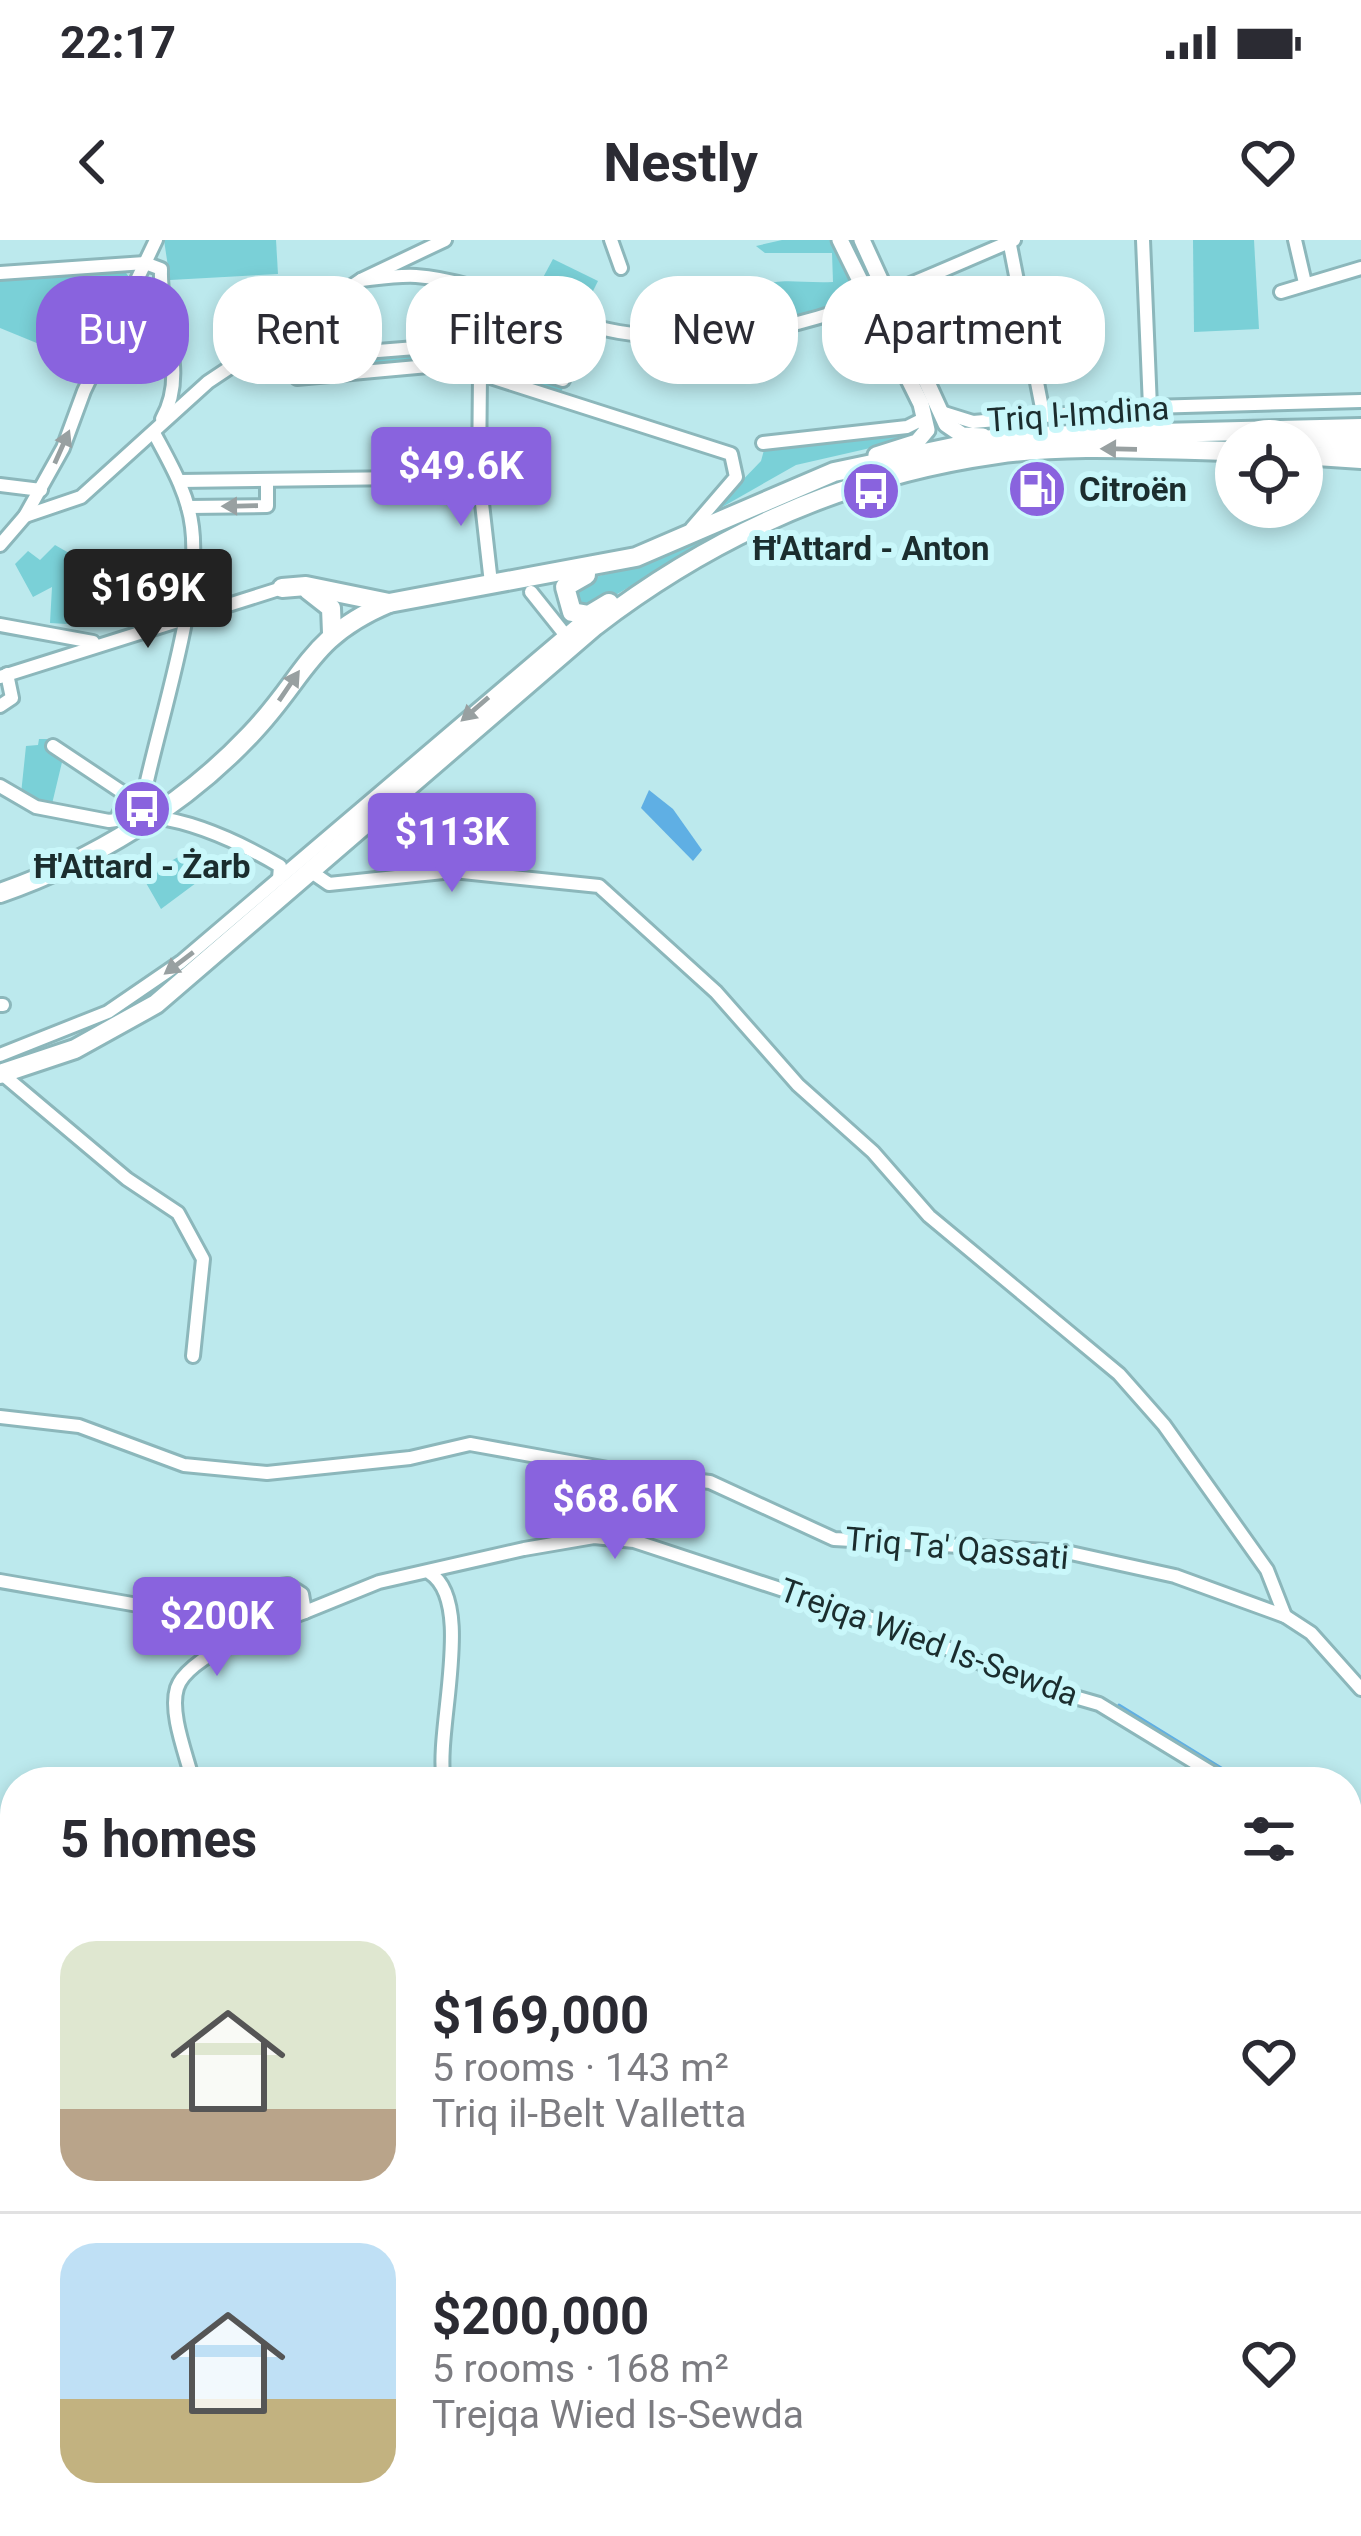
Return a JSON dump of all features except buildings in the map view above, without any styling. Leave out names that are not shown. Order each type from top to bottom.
[{"type":"highway","name":"Triq l-Imdina","points":[[1323,429],[1361,428]]},
{"type":"highway","name":"Triq l-Imdina","points":[[389,603],[491,579],[586,568],[677,543],[785,489],[834,472],[1001,437],[1215,431]]},
{"type":"highway","name":"Triq l-Imdina","points":[[1323,439],[1361,442]]},
{"type":"highway","name":"Triq l-Imdina","points":[[771,515],[811,498],[919,468],[1056,449],[1215,451]]},
{"type":"highway","points":[[1323,456],[1361,459]]},
{"type":"highway","points":[[677,543],[565,587],[572,612],[589,614],[727,534],[771,515]]},
{"type":"highway","points":[[0,1074],[74,1049],[156,1004],[314,873],[595,626],[633,597],[771,515]]},
{"type":"highway","points":[[282,588],[307,586],[389,603]]},
{"type":"highway","points":[[282,588],[315,592],[325,599],[333,617],[332,633]]},
{"type":"highway","points":[[0,893],[48,876],[206,778],[246,740],[332,633],[389,603]]},
{"type":"main road","points":[[840,240],[856,276]]},
{"type":"main road","points":[[862,240],[879,276]]},
{"type":"main road","points":[[915,384],[933,415],[962,435],[1001,437]]},
{"type":"main road","points":[[834,472],[917,442],[933,415],[921,384]]},
{"type":"street","points":[[0,545],[41,490],[139,268],[156,240]]},
{"type":"street","points":[[611,240],[621,268]]},
{"type":"street","points":[[929,276],[1011,240],[1043,413]]},
{"type":"street","points":[[1143,240],[1150,407]]},
{"type":"street","points":[[1295,240],[1305,283]]},
{"type":"street","points":[[369,276],[437,242]]},
{"type":"street","points":[[0,272],[139,268]]},
{"type":"street","points":[[139,268],[160,293],[182,391]]},
{"type":"street","points":[[1281,292],[1361,268]]},
{"type":"street","points":[[382,279],[418,276],[618,332],[681,338],[800,327],[822,320]]},
{"type":"street","points":[[25,516],[81,497],[154,434],[182,391],[213,379]]},
{"type":"street","points":[[480,384],[479,477],[491,579]]},
{"type":"street","points":[[510,384],[732,459],[736,477],[677,543]]},
{"type":"street","name":"Triq l-Imdina","points":[[763,443],[907,427],[933,415],[974,422],[1150,407],[1361,401]]},
{"type":"street","points":[[0,786],[56,813],[109,821],[120,814],[128,796],[145,790],[184,614],[193,536],[179,481],[154,434]]},
{"type":"street","points":[[179,481],[479,477]]},
{"type":"street","points":[[188,507],[267,506],[267,480]]},
{"type":"street","points":[[0,485],[41,490]]},
{"type":"street","points":[[544,610],[549,596],[565,587]]},
{"type":"street","points":[[0,706],[12,698],[4,675],[184,614],[282,588]]},
{"type":"street","points":[[531,592],[562,632]]},
{"type":"street","points":[[0,1055],[64,1032],[135,995],[279,879],[562,632],[589,614]]},
{"type":"street","points":[[0,625],[98,643]]},
{"type":"street","points":[[53,746],[128,796]]},
{"type":"street","points":[[148,816],[182,820],[251,849],[280,866],[279,879]]},
{"type":"street","points":[[314,873],[329,884],[453,871],[599,886],[716,992],[798,1085],[873,1152],[929,1216],[1023,1299],[1080,1337],[1134,1390],[1267,1570],[1286,1616],[1311,1633],[1361,1689]]},
{"type":"street","points":[[0,1074],[127,1179],[169,1203],[203,1259],[194,1356]]},
{"type":"street","name":"Triq Ta' Qassati","points":[[0,1417],[79,1426],[184,1465],[267,1473],[410,1458],[460,1444],[535,1454],[630,1473],[710,1482],[834,1539],[1066,1552],[1175,1576],[1286,1616]]},
{"type":"street","name":"Trejqa Wied Is-Sewda","points":[[190,1767],[176,1698],[183,1677],[262,1626],[380,1582],[578,1539],[647,1544],[908,1631],[1040,1689],[1099,1704],[1202,1767]]},
{"type":"street","points":[[430,1573],[442,1581],[448,1595],[451,1681],[445,1767]]},
{"type":"street","points":[[0,1581],[138,1605],[288,1585],[302,1594],[305,1612]]},
{"type":"shaded area","points":[[164,240],[276,240],[278,274],[169,276]]},
{"type":"shaded area","points":[[782,240],[832,240],[849,276],[833,276],[832,253],[765,253],[756,246]]},
{"type":"shaded area","points":[[1193,240],[1254,240],[1259,329],[1194,332]]},
{"type":"shaded area","points":[[553,259],[588,276],[544,276]]},
{"type":"shaded area","points":[[124,270],[128,276],[41,276]]},
{"type":"shaded area","points":[[36,276],[36,343],[0,328],[0,279]]},
{"type":"shaded area","points":[[798,281],[822,282],[822,310],[798,315]]},
{"type":"shaded area","points":[[406,354],[406,362],[382,364],[382,356]]},
{"type":"shaded area","points":[[535,384],[565,384],[561,392]]},
{"type":"shaded area","points":[[919,431],[901,441],[796,465],[710,514],[761,461],[764,450]]},
{"type":"shaded area","points":[[744,518],[594,608],[575,607],[572,587],[580,581],[652,562]]},
{"type":"shaded area","points":[[55,545],[69,553],[67,624],[50,623],[52,587],[33,597],[15,564],[28,551],[40,560]]},
{"type":"shaded area","points":[[39,739],[50,739],[50,751],[63,758],[52,804],[21,794],[26,746],[38,745]]},
{"type":"shaded area","points":[[649,790],[673,809],[702,850],[693,861],[641,808]]},
{"type":"shaded area","points":[[146,855],[155,870],[180,856],[196,883],[161,909],[134,862]]},
{"type":"waterway","points":[[1119,1705],[1220,1767]]},
{"type":"place","name":"Citroën","points":[[1037,489]]},
{"type":"place","name":"Ħ'Attard - Anton","points":[[871,491]]},
{"type":"place","name":"Ħ'Attard - Żarb","points":[[142,809]]}]
